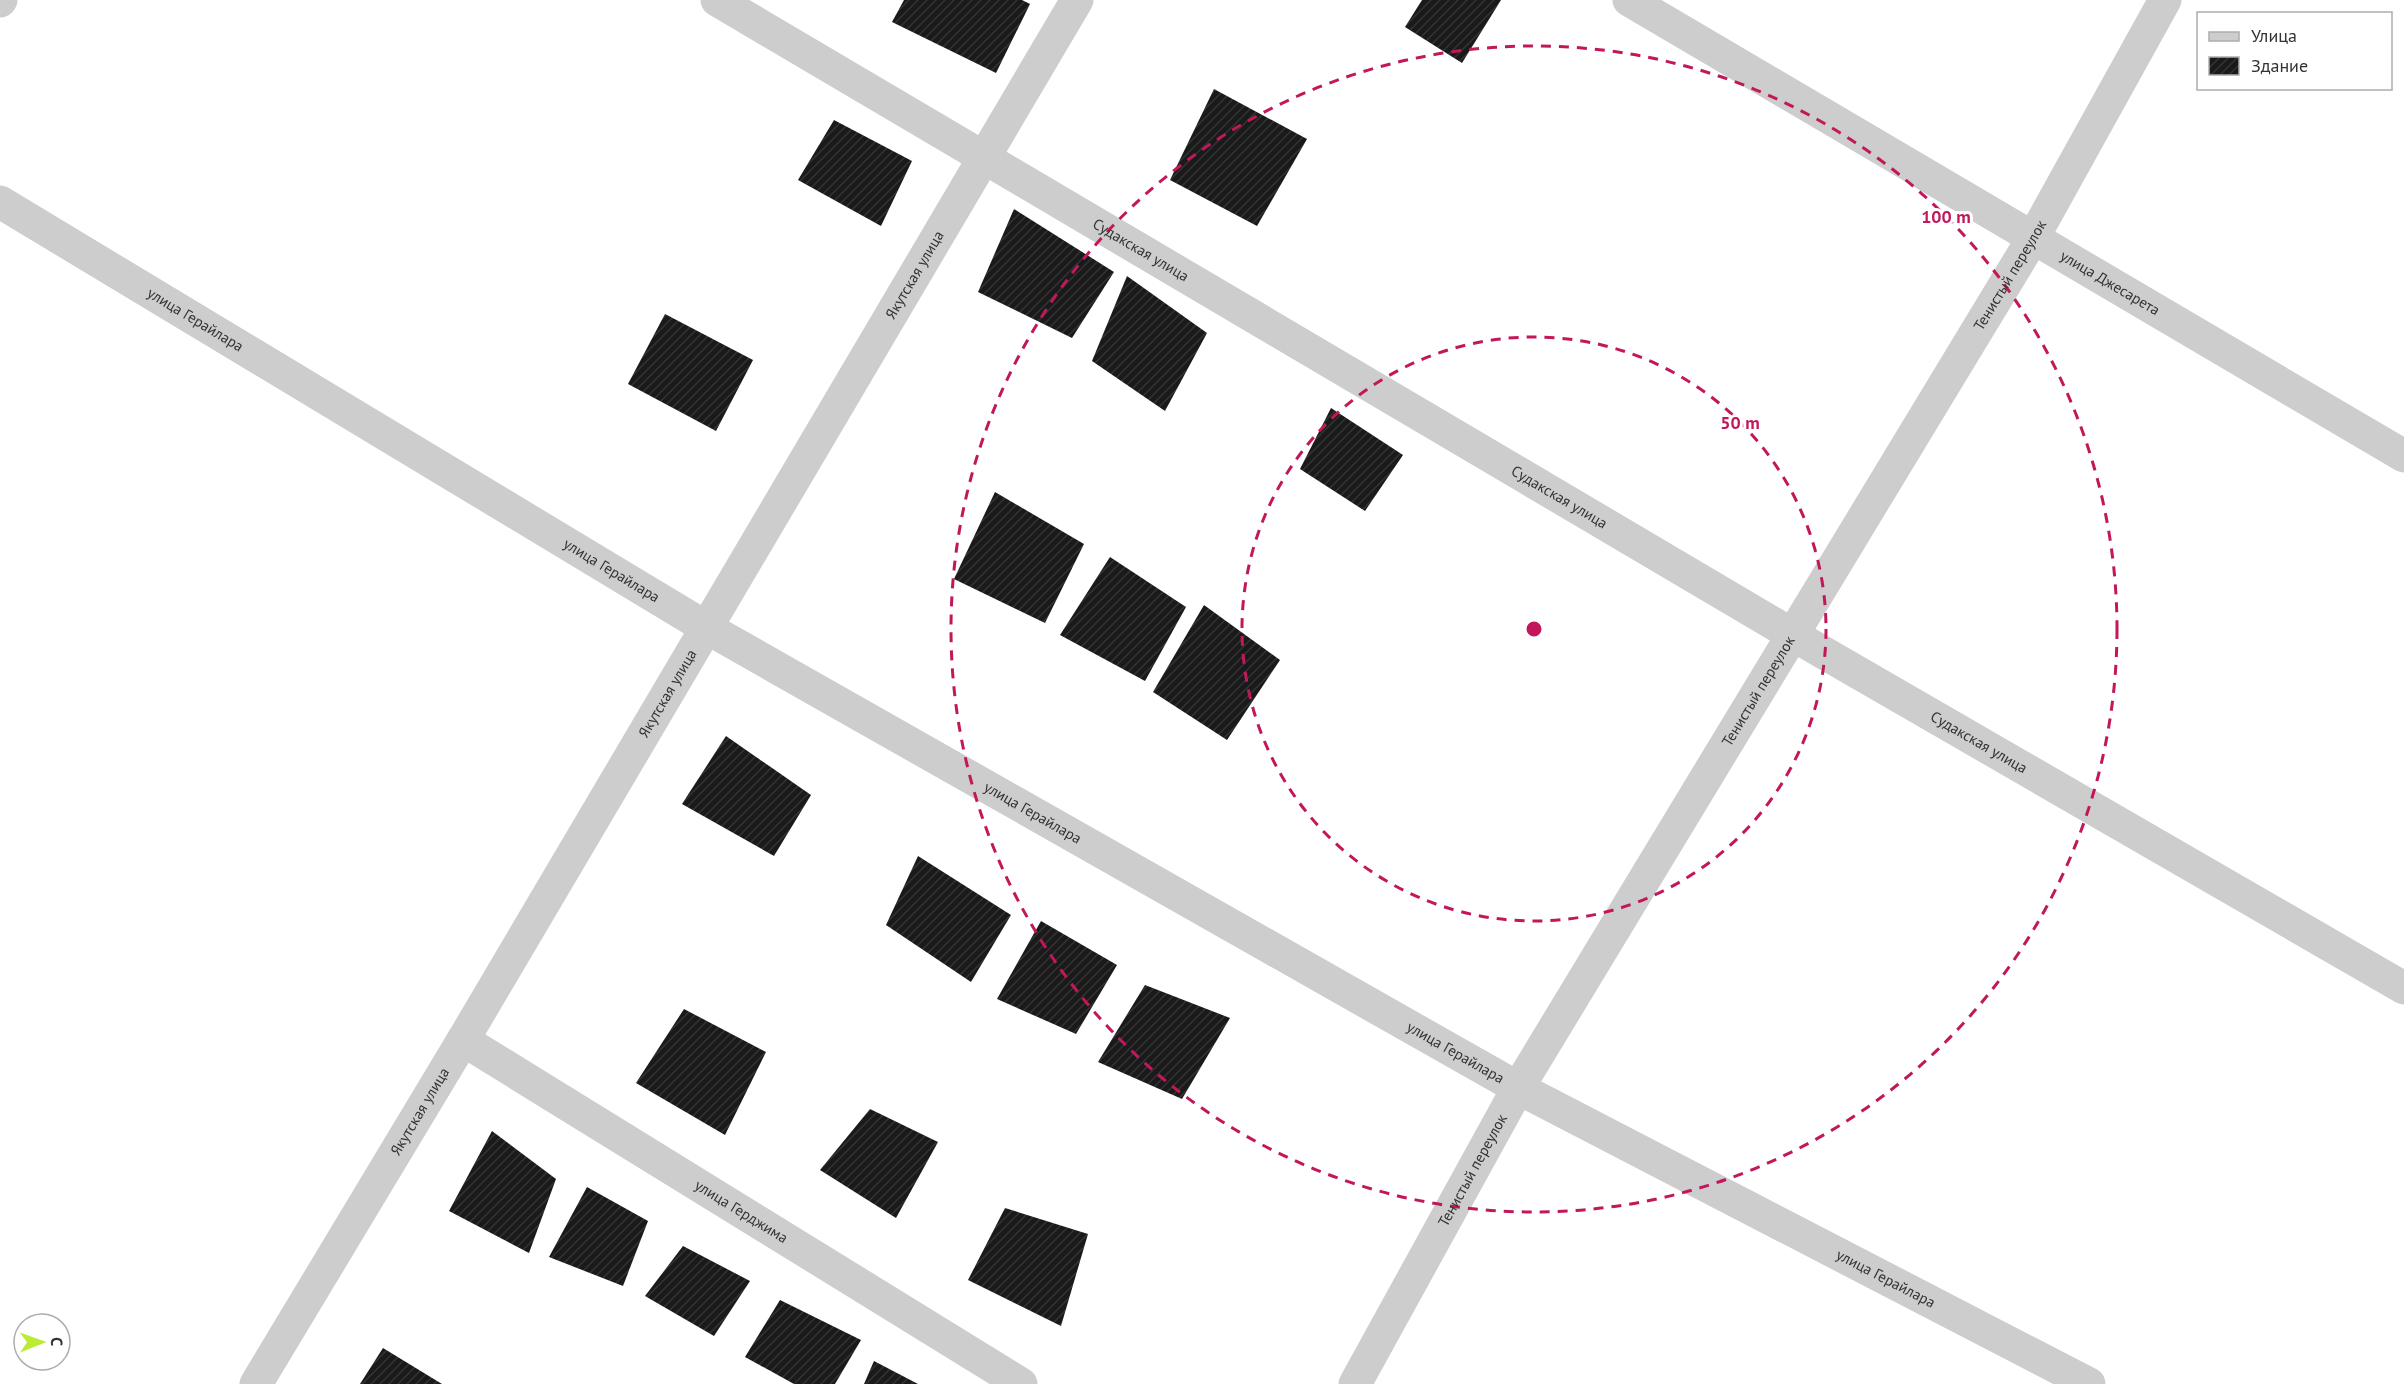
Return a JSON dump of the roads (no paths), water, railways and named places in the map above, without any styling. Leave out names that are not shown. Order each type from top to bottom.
[{"type":"street","name":"Судакская улица","points":[[717,0],[1793,635],[2404,988]]},
{"type":"street","name":"Якутская улица","points":[[256,1384],[463,1040],[1077,0]]},
{"type":"street","name":"улица Джесарета","points":[[1629,0],[2404,456]]},
{"type":"street","name":"Тенистый переулок","points":[[1355,1384],[1518,1088],[2033,238],[2165,0]]},
{"type":"street","name":"улица Герайлара","points":[[0,202],[707,628],[1518,1088],[2089,1384]]},
{"type":"street","name":"улица Герджима","points":[[463,1040],[1020,1384]]}]
